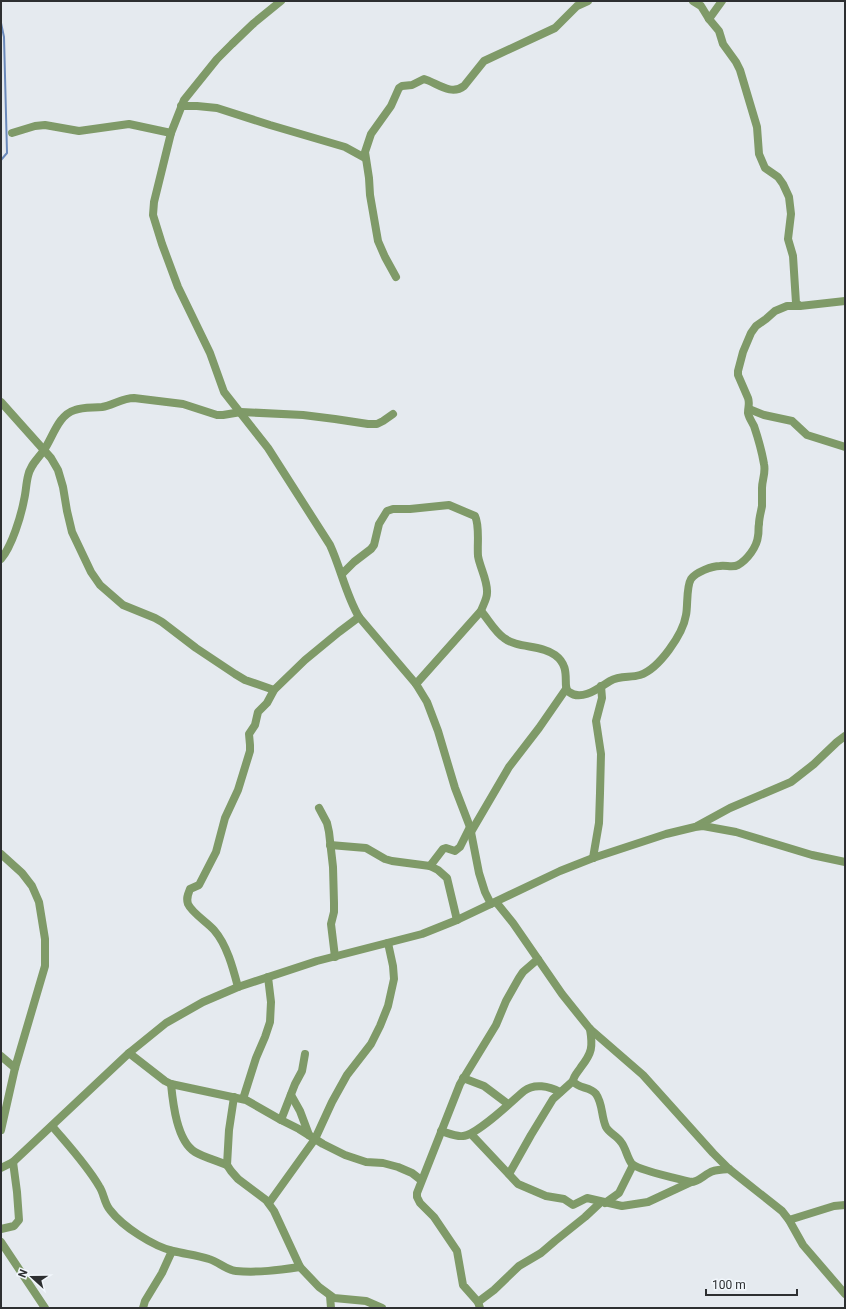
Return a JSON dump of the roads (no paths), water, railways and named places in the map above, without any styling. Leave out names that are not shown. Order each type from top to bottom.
[{"type":"street","points":[[281,1],[254,23],[217,60],[188,94],[181,106],[171,133],[154,202],[153,215],[156,228],[178,287],[210,353],[224,392],[268,448],[330,545],[353,606],[359,617],[416,684],[427,702],[455,788],[471,829],[479,873],[485,892],[538,959],[562,994],[590,1029],[643,1075],[729,1169],[782,1211],[789,1220],[803,1246],[845,1294]]},
{"type":"street","points":[[396,277],[378,241],[365,158],[366,148],[371,134],[391,106],[399,88],[401,86],[412,85],[424,79],[441,88],[449,90],[462,89],[484,61],[556,28],[575,4],[588,1]]},
{"type":"street","points":[[693,1],[701,6],[719,31],[723,44],[740,70],[757,127],[759,154],[764,166],[767,170],[778,177],[789,197],[791,214],[788,239],[793,256],[795,299],[799,306]]},
{"type":"street","points":[[709,19],[722,1]]},
{"type":"street","points":[[181,106],[217,108],[346,147],[365,158]]},
{"type":"street","points":[[12,132],[45,125],[79,131],[129,124],[171,133]]},
{"type":"street","points":[[566,689],[569,692],[579,695],[587,694],[612,680],[638,676],[650,669],[672,647],[681,633],[685,623],[688,586],[691,579],[711,567],[736,566],[749,556],[755,547],[758,535],[765,470],[754,427],[748,414],[748,398],[738,375],[738,371],[751,334],[756,326],[775,311],[788,306],[815,305],[845,301]]},
{"type":"street","points":[[1,559],[9,547],[24,502],[29,471],[44,450],[59,424],[74,410],[102,407],[129,398],[183,404],[217,415],[241,412],[303,415],[377,424],[393,414]]},
{"type":"street","points":[[1,402],[51,458],[58,470],[72,532],[91,572],[100,586],[123,605],[162,622],[196,648],[245,680],[274,690]]},
{"type":"street","points":[[749,409],[764,415],[792,421],[807,435],[845,447]]},
{"type":"street","points":[[342,574],[374,545],[379,524],[387,511],[393,509],[410,509],[449,505],[475,516],[477,520],[478,557],[487,593],[486,600],[481,610],[416,684]]},
{"type":"street","points":[[430,866],[443,849],[446,848],[453,851],[459,848],[509,767],[539,728],[566,689],[565,668],[562,662],[554,655],[503,638],[481,610]]},
{"type":"street","points":[[238,987],[228,954],[218,935],[191,909],[187,898],[190,889],[199,884],[216,852],[225,818],[238,790],[250,751],[249,734],[255,725],[258,712],[267,703],[274,690],[305,660],[359,617]]},
{"type":"street","points":[[593,858],[599,822],[601,754],[596,721],[602,698],[602,686]]},
{"type":"street","points":[[695,827],[710,817],[791,782],[814,764],[845,736]]},
{"type":"street","points":[[319,808],[328,828],[333,868],[334,912],[331,924],[335,957]]},
{"type":"street","points":[[1,1168],[13,1162],[129,1053],[166,1023],[203,1002],[238,987],[317,961],[422,934],[457,920],[560,871],[593,858],[666,834],[695,827],[709,826],[736,832],[812,855],[845,862]]},
{"type":"street","points":[[330,845],[366,848],[385,859],[430,866],[438,870],[446,878],[457,920]]},
{"type":"street","points":[[1,854],[22,873],[32,886],[39,902],[45,939],[45,966],[16,1068],[1,1130]]},
{"type":"street","points":[[269,1203],[312,1137],[347,1075],[371,1044],[388,1006],[394,979],[388,943]]},
{"type":"street","points":[[538,959],[523,972],[519,978],[509,994],[496,1025],[457,1088],[421,1180],[417,1197],[420,1203],[434,1217],[457,1251],[463,1285],[479,1305],[519,1266],[544,1251],[603,1202],[619,1193],[633,1164]]},
{"type":"street","points":[[243,1099],[256,1058],[270,1022],[271,1002],[268,977]]},
{"type":"street","points":[[509,1174],[549,1106],[560,1092],[573,1081],[575,1075],[588,1058],[591,1052],[592,1043],[590,1029]]},
{"type":"street","points":[[129,1053],[171,1084],[243,1099],[340,1152],[366,1162],[383,1163],[398,1167],[412,1173],[421,1180]]},
{"type":"street","points":[[281,1120],[296,1080],[302,1071],[306,1054]]},
{"type":"street","points":[[1,1056],[16,1068]]},
{"type":"street","points":[[463,1078],[484,1086],[508,1104]]},
{"type":"street","points":[[573,1081],[576,1085],[588,1088],[596,1094],[607,1129],[622,1142],[633,1164],[643,1170],[691,1182]]},
{"type":"street","points":[[171,1084],[179,1129],[189,1146],[196,1153],[227,1165],[238,1179],[269,1203],[300,1267],[330,1296],[339,1299],[366,1301],[382,1308]]},
{"type":"street","points":[[441,1131],[461,1136],[471,1134],[530,1087],[542,1086],[560,1092]]},
{"type":"street","points":[[291,1095],[312,1137]]},
{"type":"street","points":[[227,1165],[229,1130],[234,1097]]},
{"type":"street","points":[[52,1126],[84,1163],[100,1187],[106,1205],[110,1211],[126,1226],[157,1245],[172,1251],[210,1259],[230,1270],[236,1271],[262,1271],[300,1267]]},
{"type":"street","points":[[471,1134],[521,1186],[546,1196],[564,1199],[573,1205],[587,1198],[622,1206],[648,1202],[691,1182],[697,1181],[710,1172],[729,1169]]},
{"type":"street","points":[[1,1229],[14,1226],[19,1220],[13,1162]]},
{"type":"street","points":[[789,1220],[834,1206],[845,1205]]},
{"type":"street","points":[[1,1242],[46,1308]]},
{"type":"street","points":[[143,1308],[145,1301],[166,1266],[172,1251]]},
{"type":"street","points":[[330,1296],[331,1308]]},
{"type":"waterway","points":[[1,23],[4,37],[7,153],[1,160]]}]
